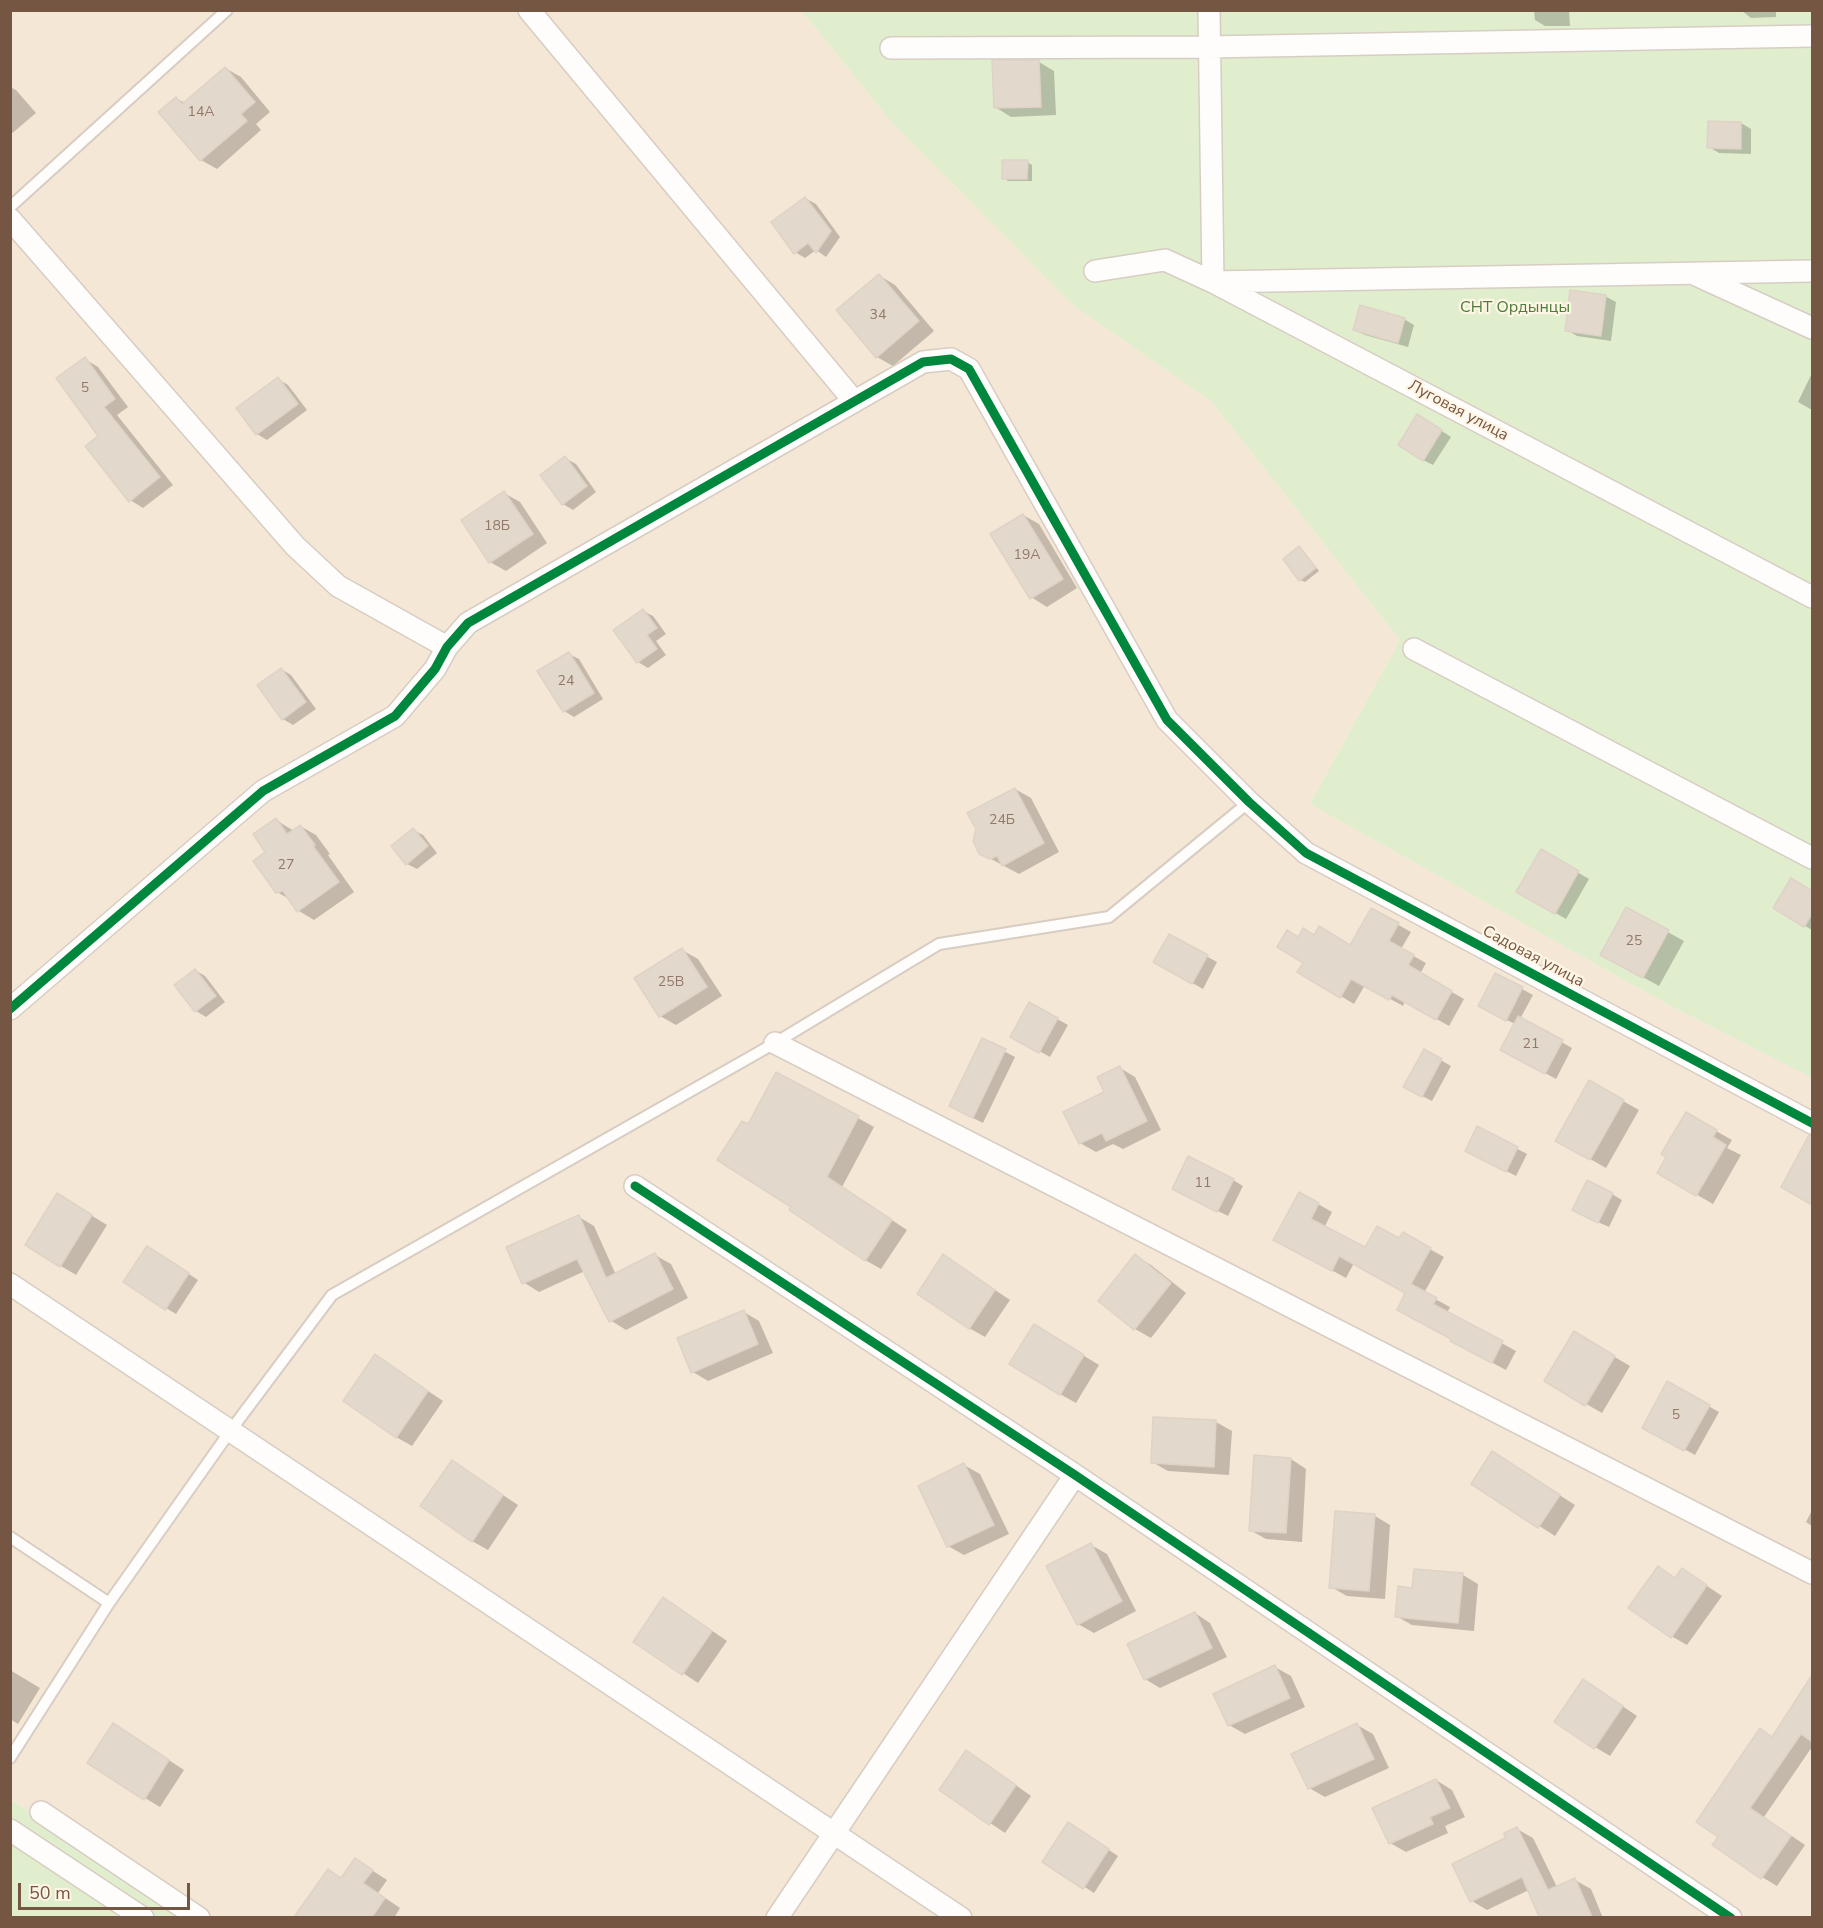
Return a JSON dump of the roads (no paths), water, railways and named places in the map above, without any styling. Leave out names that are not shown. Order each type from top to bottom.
[{"type":"street","points":[[529,10],[854,402]]},
{"type":"street","points":[[1209,10],[1213,282],[1812,271]]},
{"type":"street","points":[[891,48],[1208,47],[1812,36]]},
{"type":"street","points":[[10,219],[294,546],[338,586],[447,647]]},
{"type":"street","name":"Луговая улица","points":[[1095,271],[1165,260],[1213,282],[1812,597]]},
{"type":"street","points":[[1691,273],[1812,328]]},
{"type":"street","name":"Садовая улица","points":[[10,1009],[263,791],[395,716],[435,669],[447,647],[468,623],[923,362],[951,359],[969,369],[1167,720],[1250,802],[1306,853],[1812,1123]]},
{"type":"street","points":[[1414,649],[1812,858]]},
{"type":"street","points":[[775,1043],[1812,1573]]},
{"type":"street","points":[[635,1186],[1075,1475],[1731,1917]]},
{"type":"street","points":[[10,1284],[961,1917]]},
{"type":"street","points":[[777,1917],[1075,1475]]},
{"type":"street","points":[[41,1812],[199,1917]]},
{"type":"street","points":[[10,1830],[143,1917]]},
{"type":"lane","points":[[10,207],[227,10]]},
{"type":"lane","points":[[10,1758],[108,1603],[231,1430],[332,1294],[775,1043],[939,944],[1109,917],[1250,802]]},
{"type":"lane","points":[[10,1537],[108,1603]]},
{"type":"park label","name":"СНТ Ордынцы","points":[[1515,308]]}]
